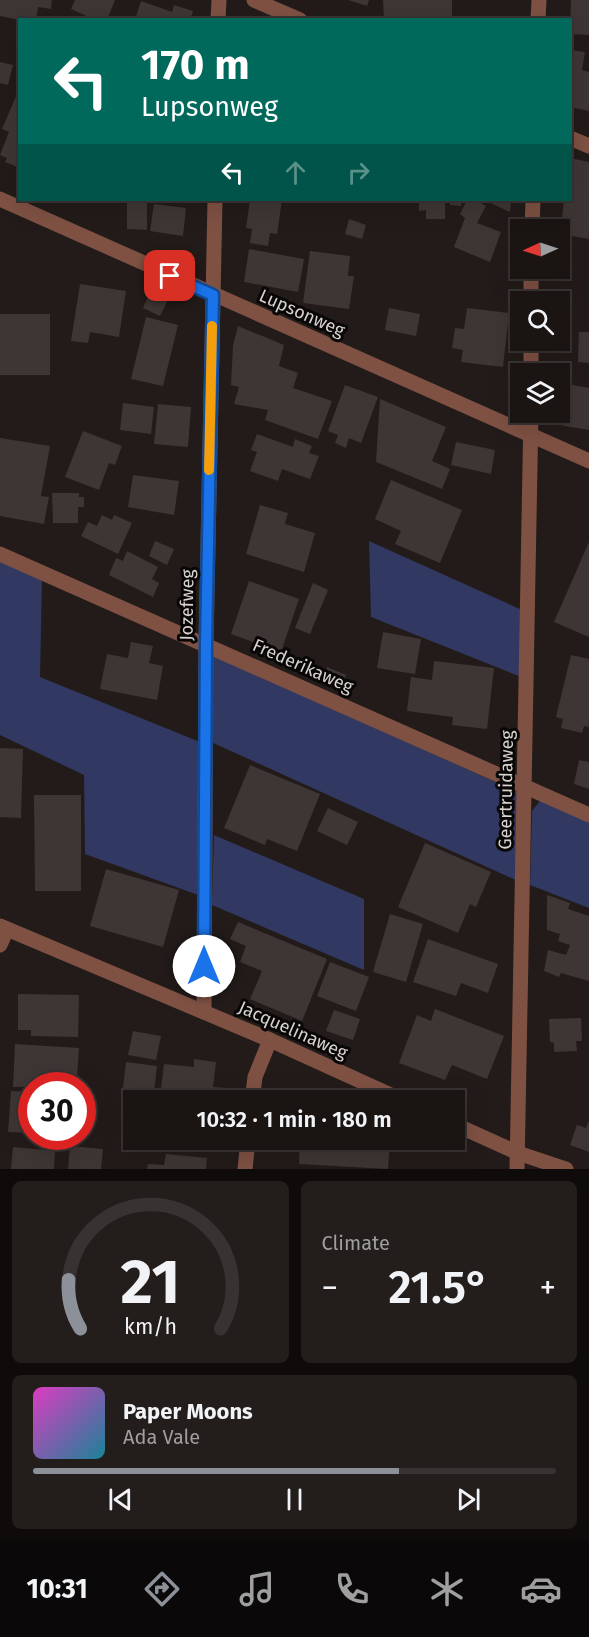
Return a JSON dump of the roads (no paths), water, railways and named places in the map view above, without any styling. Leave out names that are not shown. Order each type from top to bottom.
[{"type":"street","points":[[218,18],[219,0]]},
{"type":"street","points":[[254,0],[295,18]]},
{"type":"street","points":[[538,18],[539,0]]},
{"type":"street","points":[[572,139],[589,147]]},
{"type":"street","name":"Lupsonweg","points":[[0,199],[589,461]]},
{"type":"street","name":"Jozefweg","points":[[204,1012],[206,644],[215,201]]},
{"type":"street","points":[[532,219],[533,201]]},
{"type":"street","name":"Geertruidaweg","points":[[517,1169],[531,423]]},
{"type":"street","name":"Frederikaweg","points":[[0,554],[589,814]]},
{"type":"street","points":[[0,945],[4,927]]},
{"type":"street","name":"Jacquelinaweg","points":[[4,927],[270,1040],[380,1090]]},
{"type":"street","points":[[253,1090],[255,1077],[270,1040]]},
{"type":"street","points":[[465,1129],[518,1153],[566,1169]]},
{"type":"street","points":[[245,1169],[247,1150]]}]
